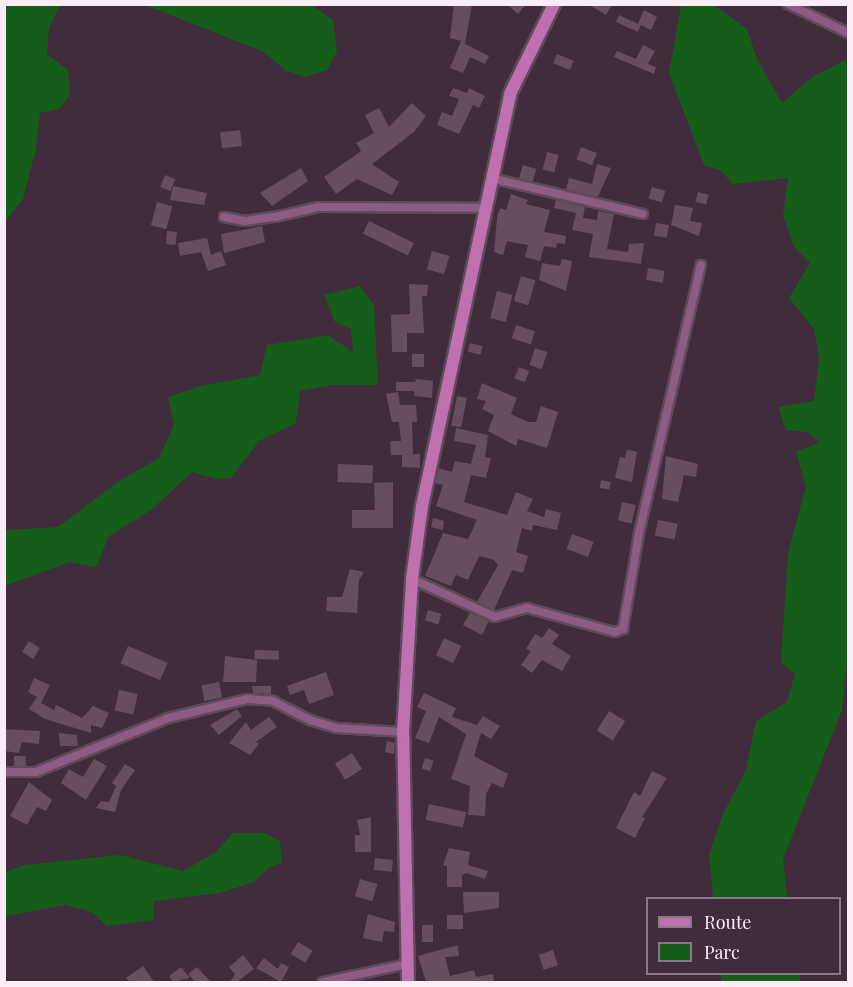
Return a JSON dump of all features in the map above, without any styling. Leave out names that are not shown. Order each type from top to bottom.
[{"type":"street","points":[[408,982],[404,732],[412,579],[422,506],[483,208],[510,94],[554,4]]},
{"type":"street","points":[[788,4],[849,33]]},
{"type":"street","points":[[491,178],[643,214]]},
{"type":"street","points":[[224,217],[245,220],[275,217],[318,207],[483,208]]},
{"type":"street","points":[[412,579],[495,617],[527,608],[615,632],[623,629],[639,533],[701,265]]},
{"type":"street","points":[[4,772],[36,772],[168,718],[247,699],[273,701],[310,720],[336,728],[404,732]]},
{"type":"street","points":[[323,982],[407,964]]},
{"type":"green space","points":[[5,4],[60,5],[49,28],[47,54],[68,70],[70,95],[59,109],[40,113],[36,149],[23,199],[5,222]]},
{"type":"green space","points":[[145,5],[312,5],[333,20],[337,51],[327,70],[305,77],[285,70],[264,52]]},
{"type":"green space","points":[[681,5],[714,5],[747,29],[757,59],[782,103],[812,77],[848,59],[848,655],[842,710],[783,859],[787,897],[713,897],[709,855],[723,814],[746,770],[756,721],[787,702],[795,673],[781,663],[788,553],[806,487],[796,452],[820,442],[807,432],[786,430],[778,407],[814,401],[819,360],[814,329],[789,298],[810,263],[794,247],[783,215],[788,178],[733,184],[720,170],[704,165],[669,73]]},
{"type":"green space","points":[[360,286],[374,305],[378,385],[330,385],[300,391],[296,423],[259,441],[231,478],[216,479],[192,472],[151,510],[109,536],[96,567],[69,562],[5,586],[5,530],[58,527],[116,483],[159,458],[174,425],[168,397],[200,386],[260,375],[267,345],[328,335],[353,352],[351,329],[335,322],[324,295]]},
{"type":"green space","points":[[233,833],[265,833],[280,841],[282,862],[267,869],[254,882],[220,893],[154,901],[153,920],[107,926],[92,912],[66,905],[5,916],[5,872],[25,865],[120,855],[183,871],[216,852]]},
{"type":"green space","points":[[721,975],[800,975],[800,982],[721,982]]},
{"type":"building","points":[[454,4],[472,4],[465,44],[489,56],[485,64],[470,57],[463,73],[450,68],[461,41],[450,38]]},
{"type":"building","points":[[507,4],[526,4],[518,14]]},
{"type":"building","points":[[588,4],[612,4],[606,15]]},
{"type":"building","points":[[644,10],[657,17],[651,30],[641,25],[638,32],[616,22],[619,15],[638,24]]},
{"type":"building","points":[[643,45],[655,51],[648,64],[656,67],[654,74],[614,57],[617,51],[636,59]]},
{"type":"building","points":[[557,54],[574,61],[570,70],[553,63]]},
{"type":"building","points":[[453,88],[467,93],[469,88],[485,96],[479,108],[473,105],[459,134],[437,125],[442,112],[452,116],[459,99],[449,96]]},
{"type":"building","points":[[412,103],[426,116],[414,132],[372,164],[399,182],[392,195],[357,179],[336,194],[324,177],[361,151],[356,143],[374,133],[365,115],[379,108],[389,127]]},
{"type":"building","points":[[240,130],[242,146],[222,148],[220,132]]},
{"type":"building","points":[[581,147],[597,153],[592,165],[576,159]]},
{"type":"building","points":[[547,152],[559,155],[554,172],[543,169]]},
{"type":"building","points":[[597,164],[611,168],[598,197],[566,189],[569,178],[592,184]]},
{"type":"building","points":[[523,165],[536,169],[532,182],[519,178]]},
{"type":"building","points":[[301,168],[308,181],[272,206],[260,193]]},
{"type":"building","points":[[165,175],[175,179],[170,191],[160,187]]},
{"type":"building","points":[[173,186],[207,193],[204,205],[170,200]]},
{"type":"building","points":[[652,187],[665,191],[662,203],[648,198]]},
{"type":"building","points":[[698,192],[709,195],[706,205],[695,202]]},
{"type":"building","points":[[511,194],[528,200],[526,204],[550,210],[544,232],[566,236],[565,244],[557,243],[556,248],[544,246],[540,261],[525,257],[528,245],[507,241],[503,255],[494,252],[497,217],[500,208],[506,210]]},
{"type":"building","points":[[556,200],[585,207],[583,218],[597,220],[598,211],[614,214],[607,249],[628,252],[629,244],[644,243],[641,264],[589,257],[593,234],[572,230],[576,213],[554,208]]},
{"type":"building","points":[[157,202],[172,206],[166,229],[151,225]]},
{"type":"building","points":[[675,205],[693,208],[690,221],[702,223],[699,236],[671,225]]},
{"type":"building","points":[[369,221],[414,243],[408,256],[363,234]]},
{"type":"building","points":[[656,223],[669,225],[667,238],[654,236]]},
{"type":"building","points":[[262,226],[265,242],[224,253],[221,234]]},
{"type":"building","points":[[167,231],[177,232],[176,245],[166,244]]},
{"type":"building","points":[[207,238],[211,255],[221,251],[226,265],[208,271],[201,252],[180,256],[178,243]]},
{"type":"building","points":[[432,251],[449,256],[444,274],[427,269]]},
{"type":"building","points":[[562,259],[572,261],[566,291],[539,280],[542,263],[560,266]]},
{"type":"building","points":[[648,268],[665,271],[663,283],[646,280]]},
{"type":"building","points":[[521,276],[535,280],[528,305],[514,301]]},
{"type":"building","points":[[409,284],[428,285],[427,296],[422,296],[424,333],[407,333],[407,352],[392,352],[391,315],[410,314]]},
{"type":"building","points":[[497,291],[513,295],[506,322],[490,318]]},
{"type":"building","points":[[516,325],[535,331],[531,344],[512,338]]},
{"type":"building","points":[[470,343],[483,346],[481,355],[468,352]]},
{"type":"building","points":[[535,348],[547,352],[542,369],[529,365]]},
{"type":"building","points":[[412,354],[424,354],[424,367],[412,367]]},
{"type":"building","points":[[519,367],[529,371],[525,382],[515,378]]},
{"type":"building","points":[[416,379],[433,381],[432,398],[414,396],[414,391],[396,391],[396,382],[415,382]]},
{"type":"building","points":[[482,383],[517,398],[511,414],[528,422],[536,422],[541,406],[558,412],[547,448],[518,439],[516,446],[488,431],[494,415],[482,409],[486,401],[477,399]]},
{"type":"building","points":[[398,392],[400,405],[416,405],[417,422],[412,422],[413,454],[420,454],[420,468],[402,467],[402,455],[391,455],[390,441],[401,441],[399,422],[392,422],[386,394]]},
{"type":"building","points":[[457,396],[467,398],[461,427],[451,425]]},
{"type":"building","points":[[456,428],[488,435],[485,457],[491,458],[486,478],[471,475],[464,502],[507,515],[516,492],[533,499],[527,511],[544,517],[546,509],[561,513],[557,530],[533,525],[532,531],[522,528],[516,552],[528,556],[523,573],[512,570],[494,610],[477,602],[498,565],[494,560],[479,556],[468,580],[456,575],[451,586],[425,576],[443,533],[468,539],[477,520],[436,506],[443,485],[435,483],[439,468],[452,472],[455,461],[471,464],[476,445],[454,441]]},
{"type":"building","points":[[627,449],[637,452],[632,482],[615,478],[620,457],[625,458]]},
{"type":"building","points":[[666,456],[698,464],[696,477],[684,475],[678,502],[662,499]]},
{"type":"building","points":[[338,464],[373,465],[372,483],[337,482]]},
{"type":"building","points":[[601,480],[611,482],[609,490],[599,488]]},
{"type":"building","points":[[393,482],[393,528],[352,528],[352,510],[375,510],[374,483]]},
{"type":"building","points":[[622,502],[636,505],[632,523],[618,521]]},
{"type":"building","points":[[433,518],[444,521],[443,530],[431,527]]},
{"type":"building","points":[[658,520],[678,524],[675,540],[655,536]]},
{"type":"building","points":[[572,534],[594,542],[588,557],[567,549]]},
{"type":"building","points":[[350,569],[364,572],[359,580],[357,613],[326,611],[327,597],[342,597]]},
{"type":"building","points":[[428,610],[441,614],[438,625],[425,621]]},
{"type":"building","points":[[470,613],[489,621],[482,635],[463,625]]},
{"type":"building","points":[[549,628],[559,635],[552,644],[571,656],[562,671],[542,660],[532,673],[521,665],[531,651],[526,649],[535,634],[542,638]]},
{"type":"building","points":[[444,638],[461,646],[453,663],[436,655]]},
{"type":"building","points":[[29,641],[40,648],[33,659],[22,652]]},
{"type":"building","points":[[128,646],[168,663],[160,680],[121,663]]},
{"type":"building","points":[[255,650],[279,651],[279,660],[255,659]]},
{"type":"building","points":[[225,656],[257,660],[256,682],[223,682]]},
{"type":"building","points":[[326,672],[334,695],[309,704],[304,690],[290,695],[287,686]]},
{"type":"building","points":[[34,678],[50,685],[41,703],[54,710],[56,705],[82,718],[93,706],[109,713],[102,728],[91,725],[91,733],[45,719],[29,709],[37,697],[28,692]]},
{"type":"building","points":[[219,682],[222,698],[204,701],[201,685]]},
{"type":"building","points":[[252,686],[271,686],[271,694],[253,693]]},
{"type":"building","points":[[119,690],[138,694],[133,714],[115,711]]},
{"type":"building","points":[[424,693],[456,708],[452,717],[477,725],[483,716],[500,726],[491,739],[481,733],[474,756],[508,774],[503,788],[492,783],[486,794],[485,816],[468,815],[470,786],[451,779],[466,734],[439,717],[429,743],[415,738],[426,711],[417,707]]},
{"type":"building","points":[[237,709],[242,716],[219,735],[210,725]]},
{"type":"building","points":[[609,711],[625,721],[613,741],[597,731]]},
{"type":"building","points":[[269,717],[277,727],[256,742],[259,744],[250,755],[229,743],[246,722],[251,730]]},
{"type":"building","points":[[4,729],[40,731],[39,744],[22,742],[19,753],[4,751]]},
{"type":"building","points":[[59,733],[77,735],[78,746],[60,746]]},
{"type":"building","points":[[387,741],[395,743],[394,754],[385,752]]},
{"type":"building","points":[[352,753],[362,769],[345,780],[335,764]]},
{"type":"building","points":[[14,756],[26,756],[26,766],[14,766]]},
{"type":"building","points":[[425,758],[434,761],[430,771],[422,768]]},
{"type":"building","points":[[94,759],[107,766],[86,800],[61,783],[69,769],[83,777]]},
{"type":"building","points":[[125,764],[135,770],[121,790],[115,812],[96,808],[101,801],[109,802],[116,786],[112,783]]},
{"type":"building","points":[[652,771],[667,778],[642,817],[645,818],[635,838],[616,828],[634,792],[640,796]]},
{"type":"building","points":[[29,782],[52,800],[46,811],[37,807],[27,825],[10,816]]},
{"type":"building","points":[[429,804],[466,812],[463,828],[426,820]]},
{"type":"building","points":[[371,817],[371,852],[355,852],[355,835],[360,835],[357,820]]},
{"type":"building","points":[[449,848],[470,852],[468,865],[488,871],[485,879],[466,873],[462,875],[462,887],[447,887],[447,866],[443,865]]},
{"type":"building","points":[[375,858],[393,860],[392,872],[374,870]]},
{"type":"building","points":[[360,879],[377,884],[372,901],[355,896]]},
{"type":"building","points":[[463,892],[499,892],[499,908],[464,913]]},
{"type":"building","points":[[368,914],[395,922],[394,932],[384,931],[382,942],[363,938]]},
{"type":"building","points":[[447,915],[463,915],[463,929],[447,929]]},
{"type":"building","points":[[422,925],[433,925],[433,942],[422,942]]},
{"type":"building","points":[[298,942],[313,951],[305,963],[291,954]]},
{"type":"building","points":[[458,945],[459,956],[445,957],[450,976],[474,970],[476,977],[493,974],[494,982],[426,982],[418,956]]},
{"type":"building","points":[[553,950],[558,965],[544,970],[539,955]]},
{"type":"building","points":[[243,955],[254,969],[237,982],[230,982],[235,974],[229,967]]},
{"type":"building","points":[[264,958],[278,969],[281,963],[289,967],[281,982],[256,968]]},
{"type":"building","points":[[143,966],[154,982],[130,982],[126,978]]},
{"type":"building","points":[[181,967],[190,978],[173,982],[169,976]]},
{"type":"building","points":[[197,967],[211,982],[195,982],[188,974]]}]
